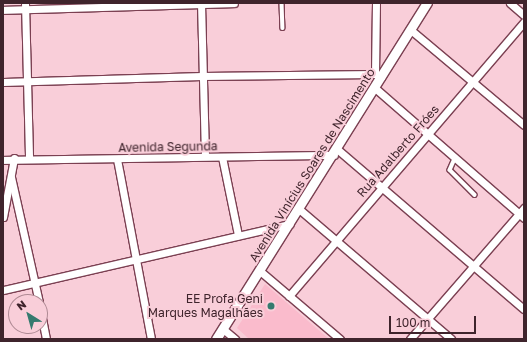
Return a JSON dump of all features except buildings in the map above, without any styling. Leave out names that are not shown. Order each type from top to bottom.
[{"type":"street","points":[[3,10],[25,6],[234,3]]},
{"type":"street","points":[[3,82],[202,76],[378,76],[376,3]]},
{"type":"street","name":"Avenida Vinícius Soares de Nascimento","points":[[216,339],[375,88],[378,76],[412,31],[427,3]]},
{"type":"street","points":[[510,3],[524,15]]},
{"type":"street","points":[[201,4],[205,156]]},
{"type":"street","points":[[25,6],[29,157]]},
{"type":"street","name":"Rua Adalberto Fróes","points":[[289,296],[381,186],[524,22]]},
{"type":"street","points":[[412,31],[474,81],[524,125]]},
{"type":"street","points":[[375,88],[521,216]]},
{"type":"street","points":[[335,152],[381,186],[524,309]]},
{"type":"street","name":"Avenida Segunda","points":[[3,160],[29,157],[117,159],[205,156],[222,157],[335,152]]},
{"type":"street","points":[[222,157],[238,235]]},
{"type":"street","points":[[3,217],[14,158]]},
{"type":"street","points":[[117,159],[151,339]]},
{"type":"street","points":[[11,177],[37,294]]},
{"type":"street","points":[[410,339],[474,265],[521,216],[524,208]]},
{"type":"street","points":[[299,209],[336,239],[451,339]]},
{"type":"street","points":[[3,290],[289,224]]},
{"type":"street","points":[[260,271],[340,339]]},
{"type":"street","points":[[223,329],[235,339]]},
{"type":"lane","points":[[282,3],[283,28]]},
{"type":"lane","points":[[455,159],[450,170],[475,195]]},
{"type":"shaded area","name":"EE Profª Geni Marques Magalhães","points":[[265,284],[329,339],[249,339],[237,328]]},
{"type":"place","name":"EE Profª Geni Marques Magalhães","points":[[271,306]]}]
